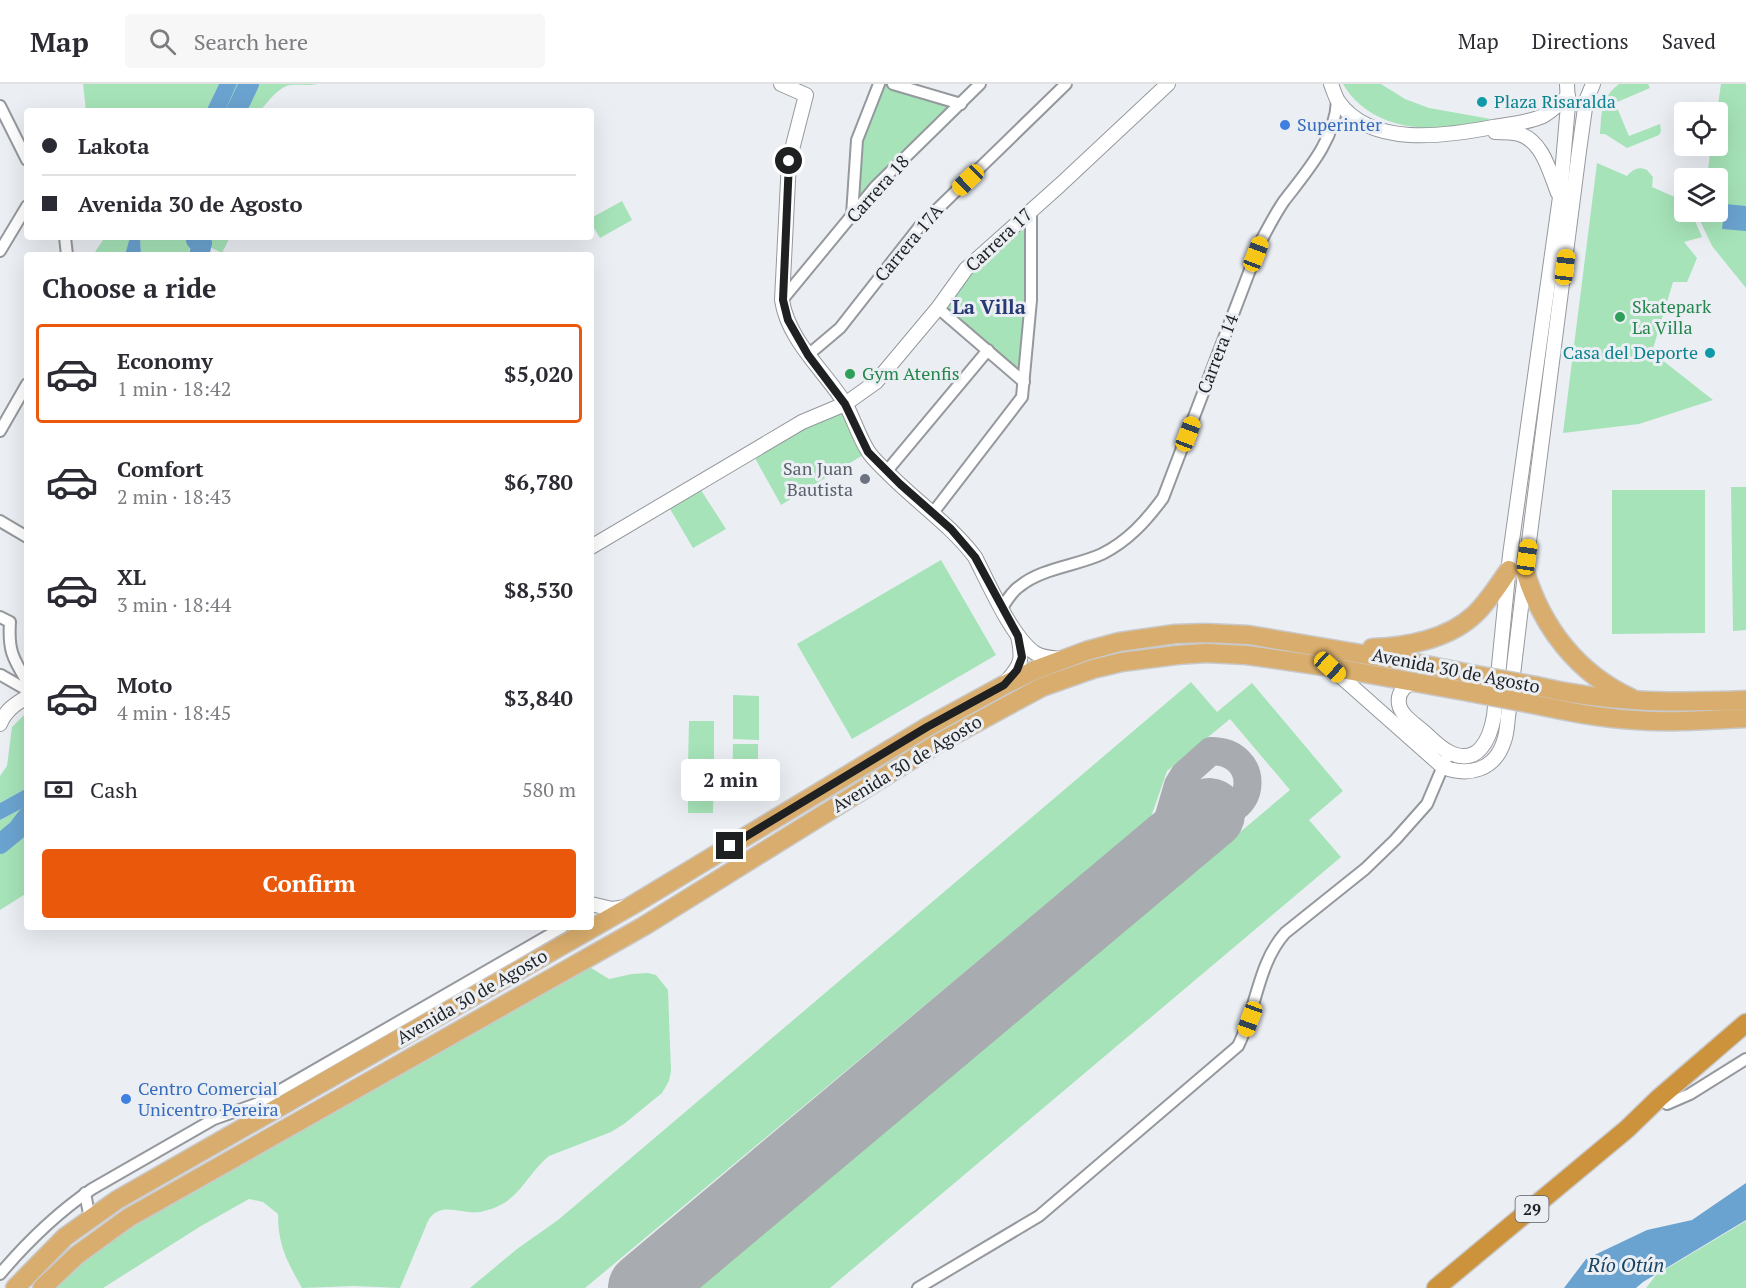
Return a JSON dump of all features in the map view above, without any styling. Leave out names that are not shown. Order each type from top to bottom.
[{"type":"highway","name":"29","points":[[1436,1288],[1628,1129],[1659,1098],[1746,1023]]},
{"type":"highway","name":"29","points":[[1628,1129],[1667,1104],[1746,1038]]},
{"type":"main road","points":[[1331,648],[1360,649],[1406,645],[1440,634],[1473,617],[1517,570],[1543,616],[1572,655],[1596,677],[1638,701]]},
{"type":"main road","name":"Avenida 30 de Agosto","points":[[594,922],[631,906],[927,727],[1004,685],[1063,659],[1119,642],[1175,634],[1249,635],[1331,648],[1470,683],[1534,695],[1606,718],[1679,721],[1746,718]]},
{"type":"main road","name":"Avenida 30 de Agosto","points":[[42,1288],[77,1255],[128,1218],[644,926],[936,744],[1042,687],[1122,662],[1206,653],[1246,655],[1418,682],[1470,683]]},
{"type":"main road","name":"Avenida 30 de Agosto","points":[[1534,695],[1680,703],[1746,700]]},
{"type":"main road","name":"Avenida 30 de Agosto","points":[[15,1288],[65,1237],[117,1200],[260,1110],[565,935]]},
{"type":"street","points":[[781,84],[808,89],[789,161],[783,300],[788,320],[808,355],[845,404],[868,452],[886,472],[951,529],[966,546],[1018,636],[1034,652],[1042,656],[1063,659]]},
{"type":"street","points":[[852,215],[857,141],[879,84]]},
{"type":"street","points":[[893,84],[961,104]]},
{"type":"street","name":"Carrera 18","points":[[783,300],[876,186],[980,84]]},
{"type":"street","name":"Carrera 17A","points":[[808,355],[840,328],[920,226],[1066,84]]},
{"type":"street","name":"Carrera 17","points":[[594,545],[802,422],[845,404],[876,382],[938,308],[966,269],[1060,186],[1168,84]]},
{"type":"street","points":[[1331,84],[1337,100],[1358,120],[1392,134],[1408,136],[1472,131],[1518,133],[1527,137],[1540,151],[1560,197]]},
{"type":"street","points":[[1418,682],[1410,683],[1400,695],[1399,704],[1407,718],[1449,752],[1470,756],[1485,745],[1491,734],[1517,570],[1586,101],[1593,84]]},
{"type":"street","points":[[1472,131],[1540,117],[1552,110],[1567,90]]},
{"type":"street","points":[[1330,667],[1443,767],[1457,773],[1474,771],[1487,765],[1498,754],[1504,740],[1517,570],[1560,197],[1567,90]]},
{"type":"street","name":"Carrera 14","points":[[1002,608],[1018,586],[1090,560],[1119,544],[1148,518],[1163,498],[1260,241],[1313,163],[1332,130],[1337,100]]},
{"type":"street","points":[[0,106],[24,154]]},
{"type":"street","points":[[0,251],[24,211]]},
{"type":"street","points":[[932,514],[1022,397],[1031,300],[1030,213]]},
{"type":"street","points":[[938,308],[1024,382]]},
{"type":"street","points":[[886,472],[988,350]]},
{"type":"street","points":[[0,430],[24,389]]},
{"type":"street","points":[[0,521],[24,535]]},
{"type":"street","points":[[5,619],[11,655],[24,677]]},
{"type":"street","points":[[1004,685],[1020,664],[1021,652],[1018,636]]},
{"type":"street","points":[[0,674],[0,685]]},
{"type":"street","points":[[0,674],[24,688]]},
{"type":"street","points":[[0,724],[3,716],[24,699]]},
{"type":"street","points":[[918,1288],[1039,1216],[1238,1046],[1250,1019],[1263,968],[1276,943],[1285,933],[1365,869],[1395,840],[1427,804],[1449,752]]},
{"type":"street","points":[[594,905],[612,909],[631,906]]},
{"type":"street","points":[[1667,1104],[1690,1094],[1746,1059]]},
{"type":"street","points":[[0,1274],[23,1247],[86,1193],[214,1119],[260,1110]]},
{"type":"street","points":[[86,1193],[90,1219]]},
{"type":"green space","points":[[83,84],[219,84],[207,108],[86,108]]},
{"type":"green space","points":[[237,84],[317,84],[282,88],[263,108],[226,108]]},
{"type":"green space","points":[[879,84],[893,84],[961,104],[852,215],[855,156]]},
{"type":"green space","points":[[1343,84],[1381,84],[1405,99],[1429,108],[1491,119],[1451,127],[1410,126],[1371,113],[1356,101]]},
{"type":"green space","points":[[1619,84],[1648,84],[1650,88],[1615,103],[1629,136],[1660,124],[1659,135],[1627,148],[1605,134],[1600,134],[1605,101]]},
{"type":"green space","points":[[1721,84],[1746,84],[1746,288],[1712,246],[1701,222],[1728,222],[1728,168],[1708,168],[1710,156],[1728,156],[1728,102],[1718,102]]},
{"type":"green space","name":"Skatepark La Villa","points":[[1597,163],[1627,176],[1641,168],[1647,170],[1653,177],[1652,187],[1674,197],[1674,222],[1695,222],[1702,237],[1684,242],[1697,258],[1687,282],[1673,282],[1652,352],[1713,400],[1639,424],[1563,433]]},
{"type":"green space","points":[[622,201],[632,220],[600,238],[594,228],[594,216]]},
{"type":"green space","points":[[1031,213],[1024,382],[938,308],[966,269]]},
{"type":"green space","points":[[103,240],[129,240],[126,252],[95,252]]},
{"type":"green space","points":[[140,240],[194,240],[188,252],[141,252]]},
{"type":"green space","points":[[196,240],[228,240],[222,252]]},
{"type":"green space","points":[[845,404],[868,452],[781,505],[751,451]]},
{"type":"green space","points":[[697,484],[726,529],[693,548],[666,502]]},
{"type":"green space","points":[[1731,487],[1746,487],[1746,630],[1733,631]]},
{"type":"green space","points":[[1612,490],[1705,490],[1705,633],[1612,634]]},
{"type":"green space","points":[[941,560],[996,655],[852,739],[797,644]]},
{"type":"green space","points":[[1191,682],[1217,712],[1252,683],[1343,791],[1309,820],[1341,857],[830,1288],[699,1288],[1290,790],[1230,719],[1167,771],[1151,817],[585,1288],[470,1288],[517,1249],[558,1220]]},
{"type":"green space","points":[[733,695],[759,696],[759,740],[733,739]]},
{"type":"green space","points":[[24,715],[24,790],[0,803],[0,776],[7,766],[12,727]]},
{"type":"green space","points":[[689,721],[714,721],[714,765],[688,765]]},
{"type":"green space","points":[[733,744],[758,744],[758,788],[732,788]]},
{"type":"green space","points":[[688,769],[714,769],[713,813],[688,813]]},
{"type":"green space","points":[[24,808],[24,895],[0,910],[0,820]]},
{"type":"green space","points":[[580,961],[609,979],[632,974],[656,975],[668,990],[671,1071],[669,1081],[662,1093],[624,1124],[611,1132],[549,1156],[519,1190],[504,1203],[480,1212],[445,1210],[433,1215],[428,1221],[400,1288],[354,1286],[302,1288],[284,1253],[278,1214],[263,1202],[249,1199],[201,1226],[103,1288],[42,1288],[77,1255]]},
{"type":"green space","points":[[1746,1221],[1746,1288],[1646,1288],[1656,1275]]},
{"type":"water","points":[[219,84],[237,84],[226,108],[207,108]]},
{"type":"water","points":[[1728,204],[1746,206],[1746,231],[1722,229],[1723,222],[1728,222]]},
{"type":"water","points":[[129,240],[140,240],[141,252],[126,252]]},
{"type":"water","points":[[24,790],[24,808],[0,820],[0,803]]},
{"type":"water","name":"Río Otún","points":[[1746,1183],[1746,1220],[1636,1288],[1564,1288],[1586,1259],[1647,1230],[1692,1220]]},
{"type":"waterway","points":[[237,108],[249,84]]},
{"type":"waterway","points":[[196,240],[202,243],[200,252]]},
{"type":"waterway","points":[[0,844],[24,821]]},
{"type":"taxiway","points":[[1157,857],[1178,785],[1184,775],[1211,751],[1227,754],[1239,761],[1246,772],[1248,784],[1245,795],[1237,805],[1225,812],[1209,814]]},
{"type":"runway","points":[[644,1288],[1209,814]]},
{"type":"place","name":"Plaza Risaralda","points":[[1482,102]]},
{"type":"place","name":"Superinter","points":[[1285,125]]},
{"type":"place","name":"Skatepark La Villa","points":[[1620,317]]},
{"type":"place","name":"Casa del Deporte","points":[[1710,353]]},
{"type":"place","name":"Gym Atenfis","points":[[850,374]]},
{"type":"place","name":"San Juan Bautista","points":[[865,479]]},
{"type":"place","name":"Centro Comercial Unicentro Pereira","points":[[126,1099]]},
{"type":"district","name":"La Villa","points":[[989,307]]},
{"type":"route","points":[[730,846],[927,727],[1004,685],[1017,670],[1022,657],[1018,636],[975,557],[951,529],[886,472],[868,452],[845,404],[808,355],[788,320],[783,300],[789,161]]}]
